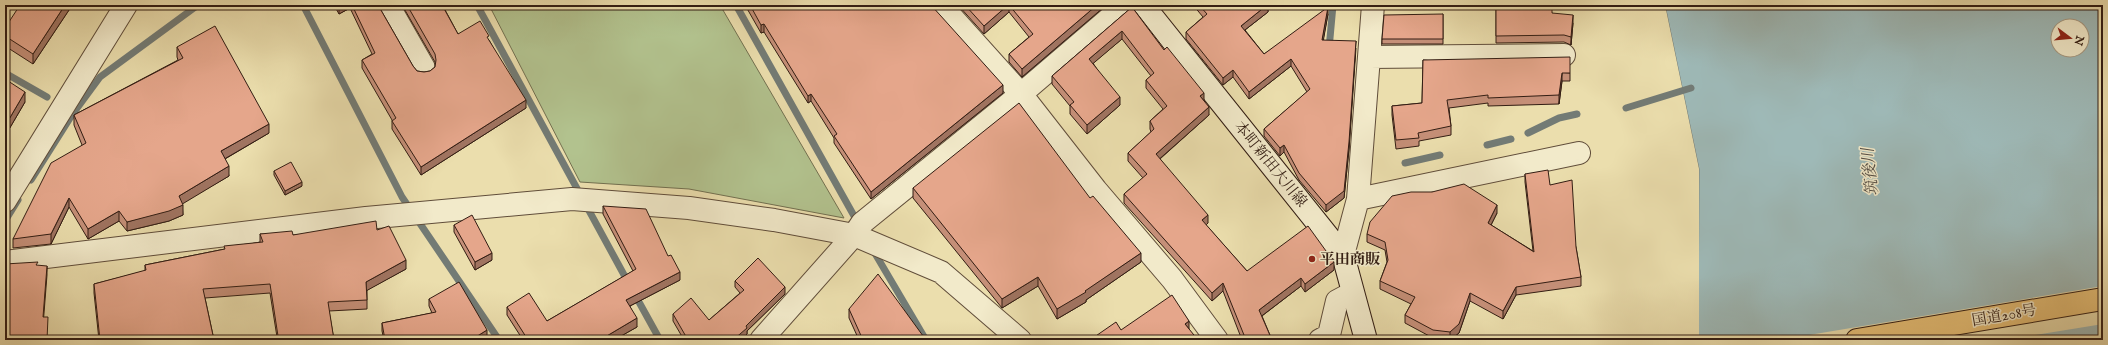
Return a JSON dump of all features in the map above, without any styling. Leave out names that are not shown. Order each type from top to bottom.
[{"type":"highway","name":"国道208号","points":[[1857,340],[2103,299]]},
{"type":"street","points":[[5,201],[126,5]]},
{"type":"street","points":[[388,5],[424,68]]},
{"type":"street","points":[[941,5],[1021,94],[1096,190],[1172,279],[1217,340]]},
{"type":"street","points":[[761,340],[854,235],[862,223],[1021,94],[1125,5]]},
{"type":"street","name":"本町新田大川線","points":[[1143,5],[1343,254],[1352,293],[1366,340]]},
{"type":"street","points":[[1343,254],[1358,199],[1373,5]]},
{"type":"street","points":[[1368,57],[1564,55]]},
{"type":"street","points":[[1358,199],[1579,153]]},
{"type":"street","points":[[5,262],[366,218],[572,199],[688,208],[774,220],[854,235],[941,272],[1020,340]]},
{"type":"street","points":[[1320,340],[1329,336],[1337,301],[1352,293]]},
{"type":"green space","points":[[489,5],[720,5],[844,218],[689,189],[580,182]]},
{"type":"water","name":"筑後川","points":[[1665,5],[2103,5],[2103,340],[1673,340],[1698,339],[1699,169]]},
{"type":"pier","points":[[1663,5],[1665,5],[1699,169],[1699,339],[1671,340],[1673,338],[1697,337],[1697,169]]},
{"type":"pier","points":[[2103,286],[2103,324],[2005,340],[1779,340]]},
{"type":"building","points":[[20,5],[65,5],[33,54],[5,36],[5,28]]},
{"type":"building","points":[[352,5],[378,5],[413,66],[417,71],[424,72],[430,71],[435,67],[435,54],[407,5],[442,5],[458,34],[480,21],[489,36],[487,37],[526,100],[421,167],[392,121],[396,118],[362,60],[375,53]]},
{"type":"building","points":[[750,5],[931,5],[1003,85],[871,192],[834,136],[837,134],[811,94],[808,96],[764,24],[761,25]]},
{"type":"building","points":[[965,5],[1008,5],[984,26]]},
{"type":"building","points":[[1009,5],[1097,5],[1022,69],[1009,54],[1033,34]]},
{"type":"building","points":[[1199,5],[1267,5],[1241,26],[1264,54],[1328,7],[1322,40],[1356,41],[1344,191],[1326,205],[1299,173],[1284,145],[1280,148],[1264,129],[1310,89],[1291,59],[1249,92],[1233,70],[1223,78],[1186,32],[1207,14]]},
{"type":"building","points":[[1496,5],[1552,5],[1552,13],[1573,15],[1571,37],[1564,35],[1496,36]]},
{"type":"building","points":[[1132,7],[1164,50],[1167,47],[1204,93],[1200,96],[1209,107],[1156,154],[1208,215],[1202,220],[1247,271],[1308,226],[1334,262],[1305,284],[1301,278],[1259,310],[1272,340],[1246,340],[1223,283],[1212,293],[1124,194],[1147,174],[1128,153],[1154,129],[1150,121],[1167,106],[1146,80],[1154,73],[1122,31],[1089,59],[1120,97],[1087,125],[1070,105],[1074,102],[1052,76]]},
{"type":"building","points":[[1443,14],[1443,39],[1382,39],[1384,15]]},
{"type":"building","points":[[215,26],[269,124],[221,151],[229,166],[179,196],[183,205],[169,211],[127,222],[119,211],[88,229],[69,198],[51,234],[13,239],[51,163],[86,143],[74,115],[183,58],[177,47]]},
{"type":"building","points":[[1570,57],[1570,73],[1562,73],[1559,95],[1488,98],[1488,95],[1447,100],[1451,126],[1418,133],[1419,138],[1396,140],[1392,106],[1422,103],[1423,60]]},
{"type":"building","points":[[5,79],[25,92],[8,121],[5,119]]},
{"type":"building","points":[[1019,103],[1090,198],[1093,196],[1141,253],[1085,291],[1086,292],[1057,309],[1038,277],[1002,299],[913,188]]},
{"type":"building","points":[[291,162],[302,182],[285,191],[274,171]]},
{"type":"building","points":[[1548,170],[1550,185],[1572,180],[1576,247],[1581,277],[1516,287],[1503,311],[1470,293],[1459,324],[1450,332],[1433,330],[1405,315],[1415,297],[1380,281],[1388,260],[1385,242],[1367,234],[1370,222],[1392,196],[1411,192],[1432,192],[1464,184],[1497,205],[1488,223],[1534,252],[1525,174]]},
{"type":"building","points":[[603,206],[646,209],[668,256],[671,255],[680,272],[626,300],[637,318],[600,340],[528,340],[507,307],[529,293],[547,321],[636,269]]},
{"type":"building","points":[[472,215],[492,253],[475,262],[454,225]]},
{"type":"building","points":[[376,221],[377,230],[389,226],[406,260],[366,282],[367,300],[328,302],[334,340],[275,340],[274,337],[278,336],[270,284],[203,289],[214,340],[100,340],[94,284],[146,270],[145,265],[225,249],[224,246],[263,242],[260,234],[292,231],[293,235]]},
{"type":"building","points":[[758,258],[785,287],[746,326],[747,328],[733,340],[688,340],[673,314],[691,298],[709,320],[744,290],[735,281]]},
{"type":"building","points":[[38,262],[36,265],[47,266],[43,317],[48,317],[47,340],[5,340],[5,264]]},
{"type":"building","points":[[878,274],[926,340],[863,340],[849,309]]},
{"type":"building","points":[[459,282],[487,330],[471,340],[385,340],[382,323],[436,312],[429,299]]},
{"type":"building","points":[[1172,295],[1189,321],[1185,324],[1198,340],[1090,340],[1116,322],[1121,330]]},
{"type":"waterway","points":[[31,180],[72,115],[100,77],[198,5]]},
{"type":"waterway","points":[[303,5],[402,197],[499,340]]},
{"type":"waterway","points":[[477,5],[629,284]]},
{"type":"waterway","points":[[736,5],[858,223]]},
{"type":"waterway","points":[[1329,49],[1333,5]]},
{"type":"waterway","points":[[5,73],[47,97]]},
{"type":"waterway","points":[[1626,108],[1691,88]]},
{"type":"waterway","points":[[1528,133],[1559,118],[1577,114]]},
{"type":"waterway","points":[[1487,145],[1511,139]]},
{"type":"waterway","points":[[1405,163],[1440,155]]},
{"type":"waterway","points":[[5,221],[18,200]]},
{"type":"waterway","points":[[873,250],[926,340]]},
{"type":"waterway","points":[[634,293],[660,340]]},
{"type":"place","name":"平田商販","points":[[1312,259]]}]
